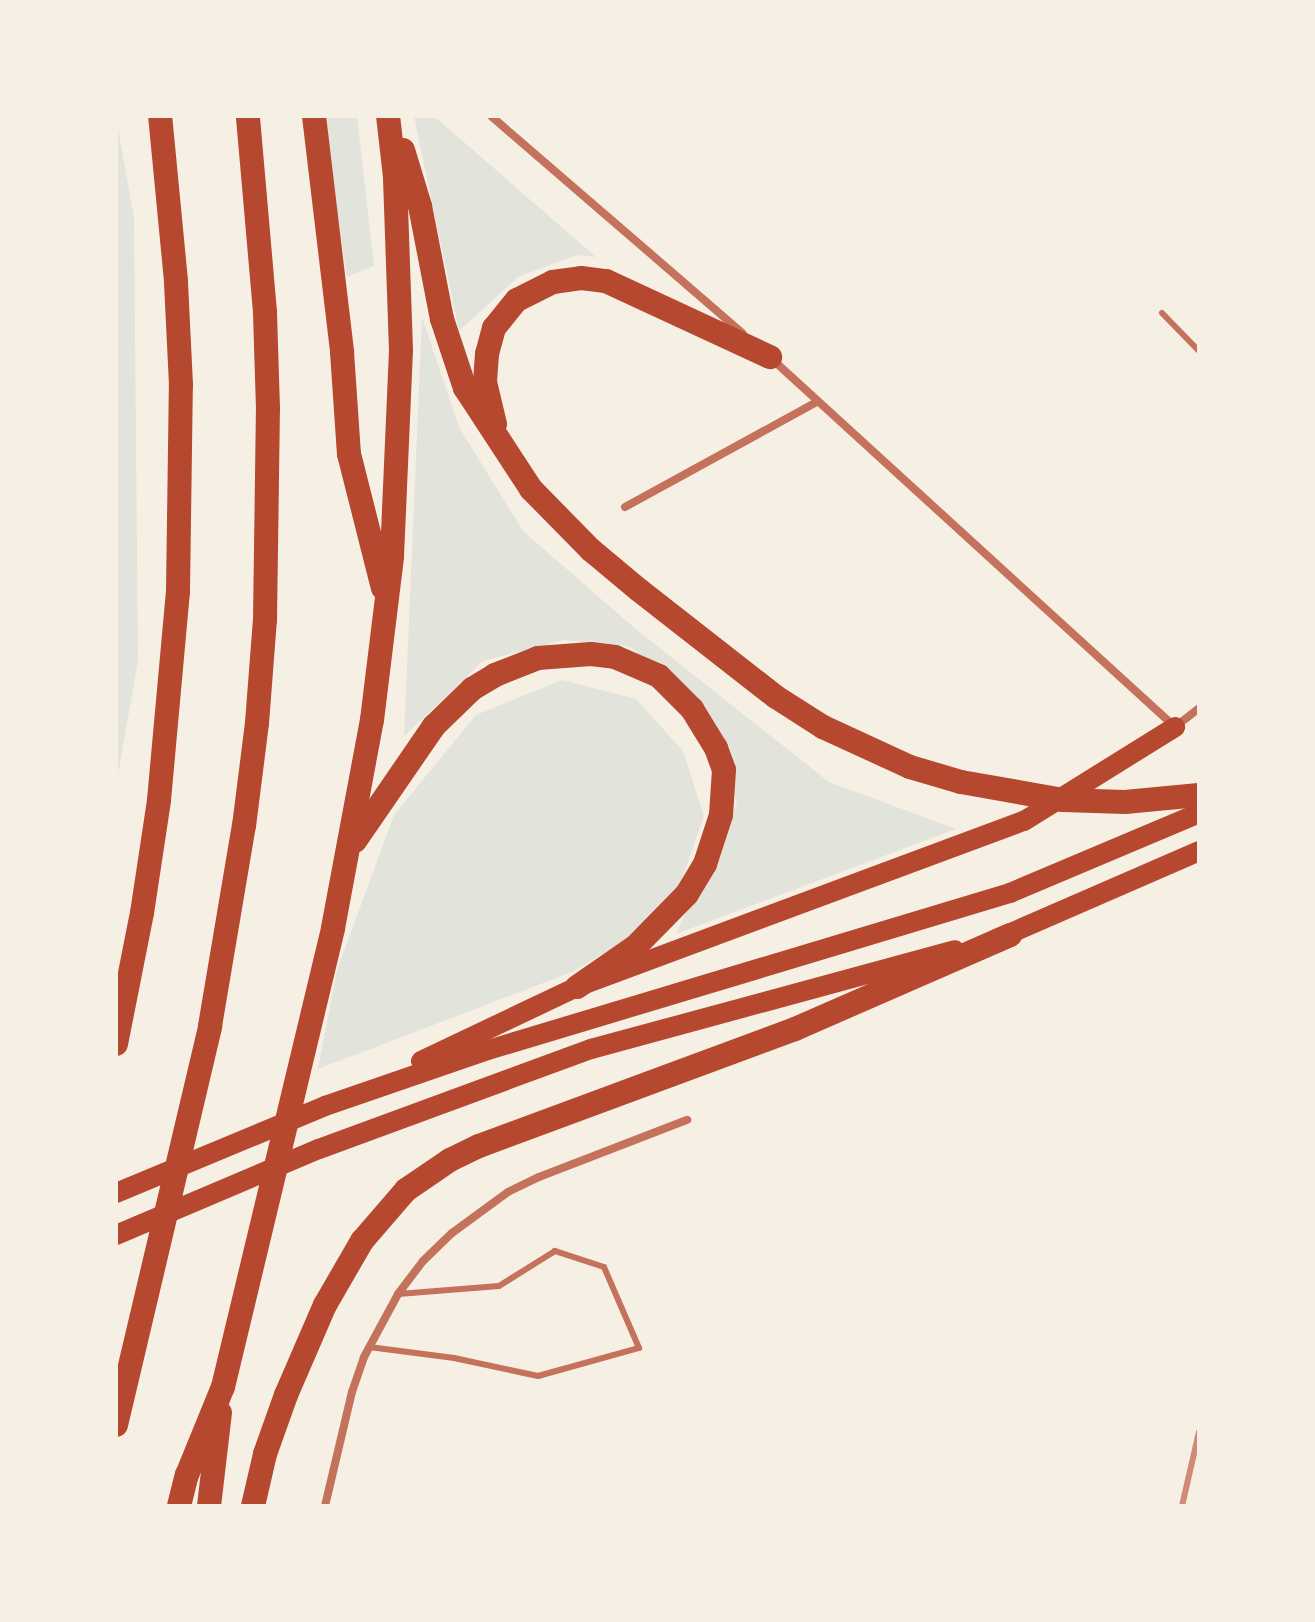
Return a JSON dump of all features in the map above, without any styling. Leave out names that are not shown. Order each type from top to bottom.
[{"type":"highway","points":[[116,1044],[142,913],[159,800],[178,591],[181,385],[176,281],[160,116]]},
{"type":"highway","points":[[116,1425],[210,1026],[244,826],[257,723],[265,620],[268,409],[264,297],[248,116]]},
{"type":"highway","points":[[314,116],[342,352],[349,454],[386,602]]},
{"type":"highway","points":[[209,1506],[223,1387],[351,847],[386,602],[397,463],[401,350],[390,116]]},
{"type":"highway","points":[[390,116],[420,206],[453,357],[465,388],[531,489],[591,550],[776,697],[823,727],[910,767],[1014,793],[1125,802],[1199,795]]},
{"type":"highway","points":[[507,456],[494,421],[485,382],[487,354],[500,317],[517,300],[553,282],[581,278],[619,286],[770,357]]},
{"type":"highway","points":[[351,847],[434,726],[472,689],[495,675],[538,658],[591,654],[627,660],[659,676],[692,709],[716,748],[724,770],[721,815],[705,864],[687,894],[636,946],[577,987]]},
{"type":"highway","points":[[253,1506],[276,1424],[325,1305],[362,1241],[406,1190],[450,1160],[479,1146],[795,1029],[1010,935]]},
{"type":"highway","points":[[179,1506],[187,1475],[223,1387]]},
{"type":"main road","points":[[116,1193],[325,1106],[577,987],[1024,821],[1175,727]]},
{"type":"main road","points":[[325,1106],[488,1050],[1010,893],[1199,813]]},
{"type":"main road","points":[[116,1235],[319,1149],[591,1049],[1010,935],[1199,851]]},
{"type":"street","points":[[491,116],[770,357],[1175,727],[1199,708]]},
{"type":"street","points":[[625,507],[817,402]]},
{"type":"street","points":[[325,1506],[352,1392],[369,1347],[398,1294],[423,1261],[452,1233],[508,1192],[687,1120]]},
{"type":"lane","points":[[1162,313],[1199,351]]},
{"type":"lane","points":[[369,1347],[454,1358],[538,1376],[639,1348],[604,1267],[555,1251],[499,1286],[398,1294]]},
{"type":"shaded area","points":[[323,116],[357,116],[374,266],[347,277]]},
{"type":"shaded area","points":[[414,116],[434,116],[596,257],[576,255],[518,277],[459,331]]},
{"type":"shaded area","points":[[116,117],[134,218],[138,661],[116,786]]},
{"type":"shaded area","points":[[422,317],[459,427],[523,531],[638,631],[829,782],[956,829],[676,934],[737,804],[704,708],[630,647],[564,640],[483,661],[404,736]]},
{"type":"shaded area","points":[[562,680],[636,699],[683,751],[704,816],[681,882],[624,941],[572,972],[318,1069],[337,970],[394,815],[476,715]]},
{"type":"railway","points":[[1182,1506],[1199,1432]]}]
